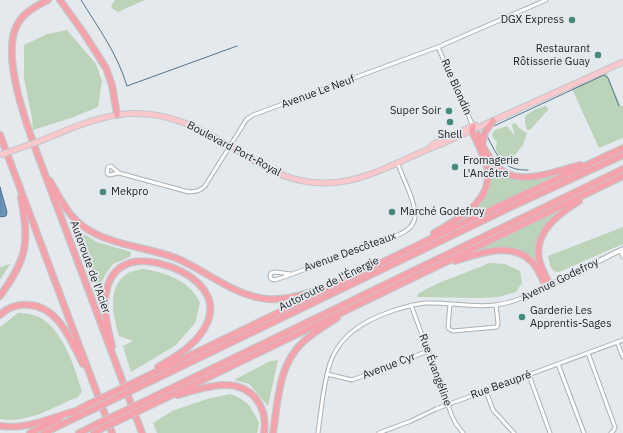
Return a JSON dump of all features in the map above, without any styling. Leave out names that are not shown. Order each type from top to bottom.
[{"type":"highway","name":"Autoroute de l'Acier","points":[[48,0],[25,15],[18,23],[13,34],[13,64],[22,106],[39,160],[142,431]]},
{"type":"highway","points":[[60,0],[106,68],[112,85],[117,115]]},
{"type":"highway","points":[[482,144],[484,132],[493,121]]},
{"type":"highway","points":[[473,128],[488,156],[496,166],[505,173],[517,176],[542,176],[596,161]]},
{"type":"highway","points":[[410,248],[464,214],[475,205],[484,193],[487,182],[487,169],[473,128]]},
{"type":"highway","points":[[0,135],[112,433]]},
{"type":"highway","points":[[137,381],[410,248],[623,148]]},
{"type":"highway","name":"Autoroute de l'Énergie","points":[[44,433],[92,406],[496,214],[623,156]]},
{"type":"highway","points":[[39,160],[67,210],[82,226],[97,235],[176,258],[241,292],[255,297],[272,300],[288,298],[336,284]]},
{"type":"highway","points":[[79,433],[100,426],[140,407],[623,169]]},
{"type":"highway","points":[[166,398],[623,176]]},
{"type":"highway","points":[[0,296],[18,270],[25,249],[26,225],[18,182]]},
{"type":"highway","points":[[548,286],[539,258],[539,248],[542,235],[546,228],[558,216],[597,188]]},
{"type":"highway","points":[[437,266],[486,252],[501,250],[512,251],[531,261],[548,286]]},
{"type":"highway","points":[[116,364],[105,306],[108,285],[115,273],[130,262],[147,260],[174,268],[196,280],[205,291],[209,303],[209,317],[204,330],[195,341],[184,350],[137,381],[132,387]]},
{"type":"highway","points":[[273,433],[283,374],[295,351],[315,332],[370,299]]},
{"type":"highway","points":[[0,315],[12,307],[25,305],[38,307],[51,314],[68,334],[94,384]]},
{"type":"highway","points":[[140,407],[166,398],[213,386],[229,385],[241,388],[254,396],[261,406],[264,419],[264,433]]},
{"type":"highway","points":[[0,426],[25,426],[92,406]]},
{"type":"highway","points":[[30,433],[75,411]]},
{"type":"highway","points":[[94,433],[100,426]]},
{"type":"main road","name":"Boulevard Port-Royal","points":[[0,155],[87,123],[117,115],[144,114],[174,119],[199,128],[275,173],[291,179],[330,183],[350,181],[365,176],[420,152],[438,142],[623,62]]},
{"type":"main road","name":"Boulevard Port-Royal","points":[[473,128],[493,121],[533,102]]},
{"type":"street","name":"Avenue Le Neuf","points":[[119,173],[185,191],[195,192],[200,190],[205,186],[247,119],[253,115],[438,48],[546,0]]},
{"type":"street","name":"Rue Blondin","points":[[438,48],[473,128]]},
{"type":"street","name":"Avenue Descôteaux","points":[[291,274],[274,272],[271,273],[270,276],[274,280],[291,274],[398,235],[409,228],[414,221],[416,211],[397,162]]},
{"type":"street","name":"Avenue Godefroy","points":[[318,433],[327,374],[334,353],[343,340],[352,331],[370,319],[411,305],[425,303],[474,306],[496,305],[518,300],[622,250]]},
{"type":"street","points":[[622,250],[623,256]]},
{"type":"street","points":[[450,304],[448,327],[453,331],[497,327],[496,305]]},
{"type":"street","name":"Rue Évangéline","points":[[411,305],[454,421],[463,433]]},
{"type":"street","name":"Rue Beaupré","points":[[379,433],[411,421],[448,404],[623,340]]},
{"type":"street","points":[[617,342],[623,357]]},
{"type":"street","name":"Avenue Cyr","points":[[327,374],[352,380],[428,351]]},
{"type":"street","points":[[588,353],[615,427],[611,433]]},
{"type":"street","points":[[558,364],[584,433]]},
{"type":"street","points":[[529,374],[550,433]]},
{"type":"street","points":[[486,391],[493,410],[514,433]]},
{"type":"green space","points":[[115,0],[145,0],[118,12],[111,6]]},
{"type":"green space","points":[[67,30],[96,64],[102,81],[98,107],[71,118],[33,130],[24,79],[24,45],[47,34]]},
{"type":"green space","points":[[605,72],[620,105],[623,107],[623,138],[599,148],[571,87]]},
{"type":"green space","points":[[545,106],[548,110],[530,130],[527,130],[525,116],[534,110]]},
{"type":"green space","points":[[513,123],[527,133],[523,145],[514,156],[518,162],[515,166],[506,162],[500,157],[496,148],[497,141],[494,139],[492,134],[495,130],[507,126],[515,136],[512,126]]},
{"type":"green space","points":[[487,161],[489,161],[503,175],[511,179],[528,181],[556,175],[462,221],[461,219],[486,191]]},
{"type":"green space","points":[[562,208],[562,210],[548,222],[541,233],[538,246],[538,264],[529,256],[520,251],[474,251]]},
{"type":"green space","points":[[72,227],[97,242],[131,252],[130,257],[113,264],[105,275],[98,292],[91,268]]},
{"type":"green space","points":[[623,227],[623,244],[559,272],[552,269],[548,256]]},
{"type":"green space","points":[[489,263],[505,264],[520,271],[522,283],[516,292],[498,297],[479,298],[417,297],[418,294],[426,289]]},
{"type":"green space","points":[[10,264],[0,280],[0,267]]},
{"type":"green space","points":[[143,269],[160,272],[184,283],[196,295],[200,303],[195,323],[176,345],[131,372],[123,346],[133,341],[119,336],[113,311],[113,302],[116,286],[121,279],[128,273]]},
{"type":"green space","points":[[18,313],[39,317],[55,330],[72,361],[82,392],[78,397],[40,414],[20,419],[0,419],[0,327]]},
{"type":"green space","points":[[278,360],[268,406],[249,384],[234,380],[270,361]]},
{"type":"green space","points":[[230,394],[238,397],[248,404],[259,423],[257,433],[157,433],[153,423],[172,411],[207,399]]},
{"type":"water","points":[[0,187],[7,212],[6,216],[1,217],[0,216]]},
{"type":"waterway","points":[[81,0],[113,52],[127,86],[237,46]]},
{"type":"waterway","points":[[494,126],[604,75],[608,78],[619,106]]},
{"type":"waterway","points":[[487,136],[498,155],[506,165],[519,170],[528,170]]},
{"type":"place","name":"DGX Express","points":[[572,20]]},
{"type":"place","name":"Restaurant Rôtisserie Guay","points":[[598,55]]},
{"type":"place","name":"Super Soir","points":[[449,111]]},
{"type":"place","name":"Shell","points":[[450,122]]},
{"type":"place","name":"Fromagerie L'Ancêtre","points":[[455,167]]},
{"type":"place","name":"Mekpro","points":[[103,192]]},
{"type":"place","name":"Marché Godefroy","points":[[392,212]]},
{"type":"place","name":"Garderie Les Apprentis-Sages","points":[[522,317]]}]
